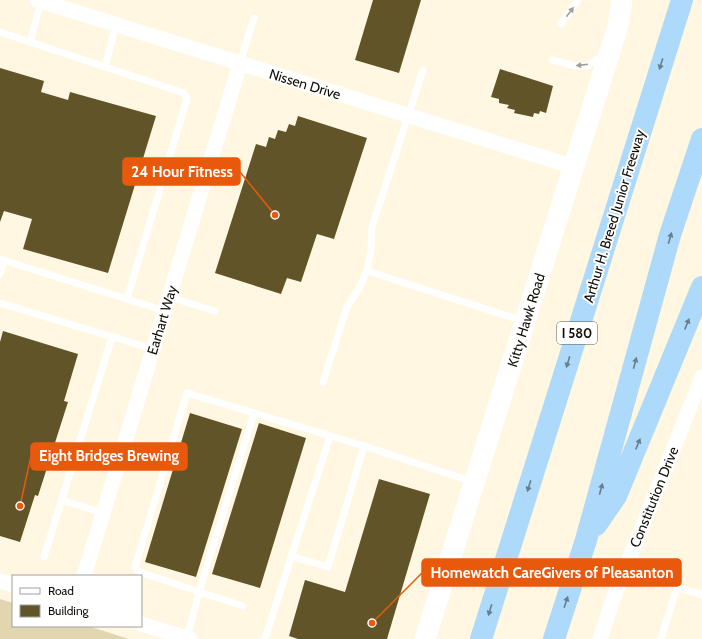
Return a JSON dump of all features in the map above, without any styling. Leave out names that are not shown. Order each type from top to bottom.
[{"type":"highway","points":[[673,27],[675,0]]},
{"type":"highway","name":"Arthur H. Breed Junior Freeway","points":[[481,639],[682,0]]},
{"type":"highway","points":[[554,639],[586,540],[670,235],[702,139]]},
{"type":"highway","points":[[586,540],[616,496],[702,286]]},
{"type":"street","name":"Kitty Hawk Road","points":[[425,639],[618,26],[622,0]]},
{"type":"street","name":"Nissen Drive","points":[[39,1],[574,167]]},
{"type":"street","name":"Earhart Way","points":[[84,575],[240,64]]},
{"type":"street","name":"Constitution Drive","points":[[600,639],[625,571],[700,386]]},
{"type":"street","points":[[0,581],[12,585]]},
{"type":"street","points":[[142,624],[188,639]]},
{"type":"lane","points":[[561,24],[578,0]]},
{"type":"lane","points":[[30,42],[39,1]]},
{"type":"lane","points":[[240,64],[254,18]]},
{"type":"lane","points":[[105,67],[116,25]]},
{"type":"lane","points":[[0,32],[184,94],[186,100],[127,299]]},
{"type":"lane","points":[[552,60],[576,66],[587,66],[609,51]]},
{"type":"lane","points":[[323,382],[347,307],[367,272],[371,250],[372,227],[423,70]]},
{"type":"lane","points":[[0,274],[2,260],[127,299],[215,311]]},
{"type":"lane","points":[[367,272],[525,322]]},
{"type":"lane","points":[[0,303],[153,350]]},
{"type":"lane","points":[[44,557],[112,337]]},
{"type":"lane","points":[[243,606],[139,572],[135,567],[187,394],[364,446],[475,483]]},
{"type":"lane","points":[[188,639],[200,592],[254,413]]},
{"type":"lane","points":[[265,639],[330,436]]},
{"type":"lane","points":[[291,556],[328,567],[364,446]]},
{"type":"lane","points":[[62,500],[103,513]]},
{"type":"lane","points":[[625,571],[702,595]]},
{"type":"lane","points":[[660,639],[677,587]]},
{"type":"shaded area","points":[[0,599],[12,603],[12,627],[91,627],[129,639],[0,639]]},
{"type":"building","points":[[373,0],[421,0],[399,73],[355,60]]},
{"type":"building","points":[[0,68],[44,81],[41,92],[68,100],[70,92],[156,116],[108,273],[23,249],[32,219],[4,211],[0,222]]},
{"type":"building","points":[[500,69],[553,86],[546,113],[540,111],[539,114],[534,113],[533,117],[514,113],[515,110],[507,108],[509,105],[499,103],[499,99],[491,97]]},
{"type":"building","points":[[298,116],[367,138],[334,239],[317,234],[301,282],[287,278],[281,294],[215,273],[256,144],[266,147],[269,137],[275,139],[278,130],[286,132],[289,124],[295,126]]},
{"type":"building","points":[[3,331],[78,354],[64,401],[68,402],[38,496],[35,495],[20,542],[0,536],[0,342]]},
{"type":"building","points":[[190,413],[242,429],[196,577],[145,562]]},
{"type":"building","points":[[259,423],[306,438],[260,588],[212,574]]},
{"type":"building","points":[[379,479],[430,494],[387,639],[298,639],[289,636],[305,580],[345,592]]},
{"type":"place","name":"24 Hour Fitness","points":[[275,215]]},
{"type":"place","name":"Eight Bridges Brewing","points":[[20,506]]},
{"type":"place","name":"Homewatch CareGivers of Pleasanton","points":[[372,623]]}]
